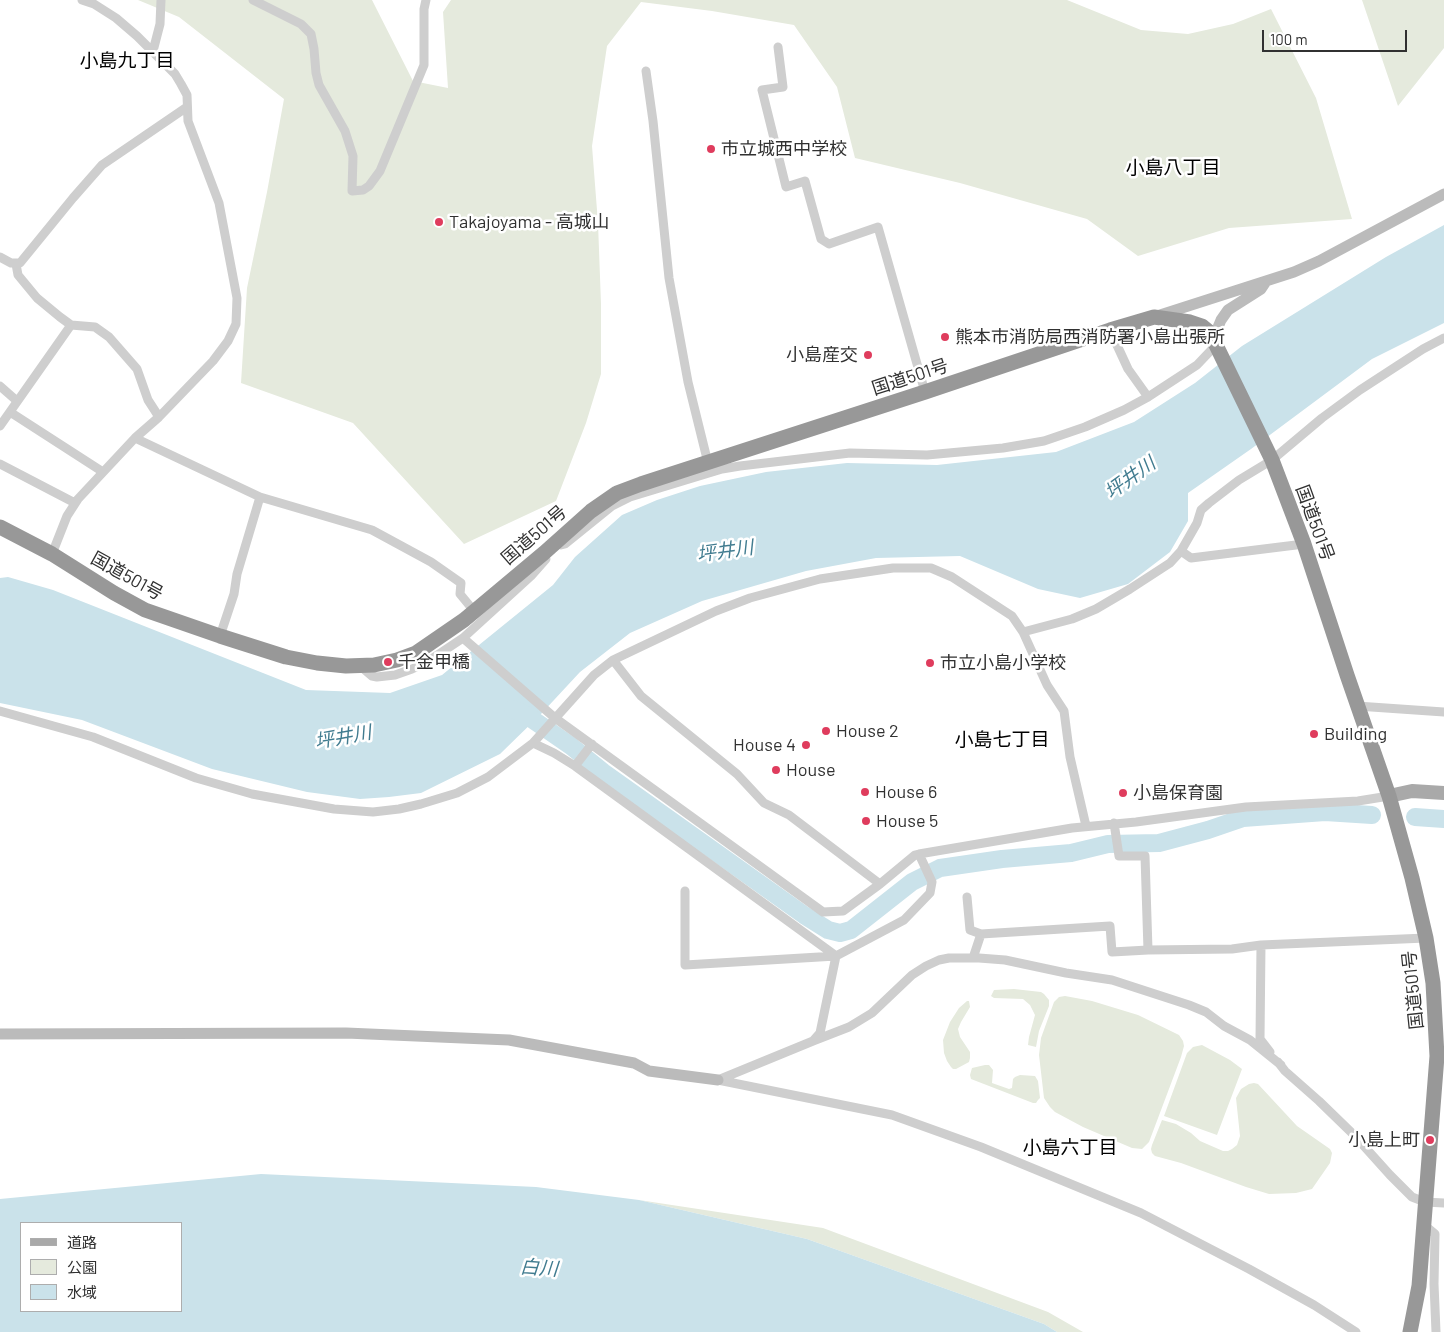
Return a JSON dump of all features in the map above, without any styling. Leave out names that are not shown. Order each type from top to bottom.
[{"type":"highway","name":"国道501号","points":[[0,527],[52,554],[145,610],[220,636],[294,658],[337,665],[374,665],[397,660],[416,653],[464,620],[591,511],[617,493],[1154,317],[1190,322],[1202,326],[1208,331],[1217,348],[1270,457],[1304,544],[1357,706],[1389,796],[1412,878],[1426,938],[1433,983],[1437,1056],[1419,1286],[1410,1332]]},
{"type":"main road","points":[[1389,796],[1412,792],[1444,793]]},
{"type":"street","points":[[52,554],[67,516],[75,503],[135,438],[159,417],[213,361],[228,341],[236,324],[238,298],[219,203],[188,121],[187,95],[175,74],[153,51],[116,18],[94,4],[82,0]]},
{"type":"street","points":[[153,51],[160,24],[161,0]]},
{"type":"street","points":[[254,0],[301,24],[311,34],[319,85],[345,132],[353,156],[352,190],[364,190],[380,171],[424,65],[424,9],[426,0]]},
{"type":"street","points":[[778,47],[783,87],[762,90],[786,187],[805,181],[821,239],[829,244],[878,227],[925,392]]},
{"type":"street","points":[[646,71],[669,278],[688,382],[708,463]]},
{"type":"street","points":[[0,257],[16,264],[23,261],[102,165],[187,107]]},
{"type":"street","points":[[1154,317],[1294,272],[1319,261],[1444,194]]},
{"type":"street","points":[[16,264],[18,275],[37,298],[60,318],[71,325],[95,327],[109,337],[137,368],[148,400],[159,417]]},
{"type":"street","points":[[364,665],[365,670],[372,676],[395,675],[427,662],[466,640],[531,576],[548,556],[551,547],[565,544],[612,506],[630,497],[722,469],[740,466],[850,453],[927,454],[1003,448],[1044,441],[1085,427],[1148,397],[1197,365],[1217,348],[1216,332],[1228,310],[1260,289],[1266,281]]},
{"type":"street","points":[[0,426],[71,325]]},
{"type":"street","points":[[1110,330],[1128,369],[1148,397]]},
{"type":"street","points":[[1023,632],[1072,619],[1096,609],[1170,563],[1181,551],[1197,522],[1201,510],[1209,502],[1360,390],[1423,349],[1444,338]]},
{"type":"street","points":[[0,386],[17,401]]},
{"type":"street","points":[[10,412],[103,472]]},
{"type":"street","points":[[135,438],[260,497],[372,530],[431,562],[461,583],[460,594],[474,611]]},
{"type":"street","points":[[0,464],[75,503]]},
{"type":"street","points":[[220,636],[260,497]]},
{"type":"street","points":[[1181,551],[1191,558],[1304,544]]},
{"type":"street","points":[[0,711],[93,737],[196,778],[252,794],[334,809],[373,812],[421,804],[457,793],[488,777],[534,742],[553,718],[594,675],[613,660],[716,611],[750,598],[820,579],[892,568],[931,568],[952,577],[1012,616],[1023,632],[1048,685],[1064,711],[1070,757],[1086,826]]},
{"type":"street","points":[[466,640],[553,718],[592,744],[823,912],[843,911],[915,855],[919,854],[1086,826],[1246,807],[1358,801],[1389,796]]},
{"type":"street","points":[[613,660],[641,696],[737,774],[764,803],[789,815],[880,884]]},
{"type":"street","points":[[1357,706],[1444,712]]},
{"type":"street","points":[[534,742],[575,766],[836,956]]},
{"type":"street","points":[[575,766],[592,744]]},
{"type":"street","points":[[1114,823],[1119,856],[1146,856],[1148,950]]},
{"type":"street","points":[[685,890],[685,965],[836,956],[904,920],[930,893],[932,882],[919,854]]},
{"type":"street","points":[[967,897],[970,930],[981,934],[1110,926],[1112,952],[1232,949],[1261,945],[1426,938]]},
{"type":"street","points":[[973,958],[981,934]]},
{"type":"street","points":[[1261,945],[1260,1039],[1280,1066]]},
{"type":"street","points":[[814,1042],[820,1033],[836,956]]},
{"type":"street","points":[[718,1080],[849,1028],[872,1013],[912,975],[939,960],[973,958],[1005,960],[1066,973],[1112,980],[1206,1012],[1224,1026],[1250,1040],[1320,1101],[1412,1197],[1425,1202],[1444,1203]]},
{"type":"street","points":[[0,1034],[346,1033],[510,1040],[634,1063],[649,1071],[718,1080],[892,1115],[982,1147],[1141,1213],[1249,1269],[1314,1305],[1356,1332]]},
{"type":"street","points":[[1423,1224],[1435,1234],[1436,1332]]},
{"type":"street","points":[[1434,1263],[1444,1262]]},
{"type":"green space","points":[[138,0],[372,0],[413,81],[448,88],[443,12],[451,0],[1067,0],[1141,30],[1188,34],[1233,24],[1271,9],[1316,98],[1352,219],[1229,228],[1138,256],[1087,219],[960,183],[855,158],[837,87],[794,25],[712,11],[641,2],[607,46],[592,146],[598,223],[601,374],[586,423],[556,501],[464,544],[353,423],[241,383],[247,288],[284,99],[179,17]]},
{"type":"green space","points":[[1362,0],[1444,0],[1444,48],[1398,106]]},
{"type":"green space","points":[[1014,989],[1041,992],[1049,1000],[1049,1006],[1039,1031],[1036,1047],[1028,1045],[1035,1015],[1030,1005],[1023,999],[994,998],[991,996],[994,990]]},
{"type":"green space","points":[[1065,996],[1092,1001],[1138,1015],[1179,1035],[1183,1041],[1184,1046],[1181,1057],[1149,1142],[1142,1149],[1132,1148],[1083,1127],[1055,1112],[1044,1098],[1039,1055],[1041,1038],[1054,1002],[1059,997]]},
{"type":"green space","points":[[969,1001],[970,1007],[958,1029],[960,1037],[970,1052],[970,1058],[969,1062],[953,1069],[944,1053],[943,1040],[950,1022],[959,1008]]},
{"type":"green space","points":[[1202,1045],[1230,1060],[1242,1069],[1217,1135],[1164,1116],[1187,1053],[1193,1047]]},
{"type":"green space","points":[[989,1065],[993,1070],[992,1083],[1009,1089],[1012,1088],[1015,1077],[1020,1075],[1035,1076],[1038,1081],[1040,1098],[1036,1103],[1033,1103],[971,1079],[972,1068]]},
{"type":"green space","points":[[1254,1083],[1258,1084],[1297,1126],[1330,1149],[1332,1153],[1330,1163],[1312,1189],[1296,1193],[1269,1194],[1181,1163],[1155,1156],[1152,1153],[1152,1145],[1162,1120],[1176,1124],[1200,1141],[1223,1151],[1232,1149],[1237,1145],[1240,1136],[1236,1098],[1241,1089]]},
{"type":"green space","points":[[639,1200],[823,1228],[1048,1312],[1083,1332],[1057,1332],[1044,1324],[807,1239]]},
{"type":"water","name":"坪井川","points":[[1444,225],[1444,323],[1372,359],[1251,449],[1188,493],[1188,521],[1170,552],[1128,584],[1080,598],[1038,589],[960,556],[876,558],[806,571],[702,601],[630,633],[580,672],[500,754],[421,793],[389,797],[360,799],[307,792],[212,769],[82,720],[0,703],[0,578],[8,577],[53,590],[306,690],[390,693],[442,675],[553,585],[575,557],[622,515],[657,500],[700,486],[766,472],[847,463],[937,465],[1056,452],[1134,422],[1195,383],[1242,346],[1386,257]]},
{"type":"water","name":"白川","points":[[261,1174],[536,1187],[639,1200],[807,1239],[1044,1324],[1057,1332],[0,1332],[0,1199]]},
{"type":"waterway","points":[[513,709],[526,715],[571,746],[603,772],[804,915],[828,930],[840,933],[851,930],[912,882],[940,868],[1002,859],[1071,853],[1108,844],[1159,843],[1208,830],[1243,818],[1325,812],[1372,815]]},
{"type":"waterway","points":[[1415,817],[1444,819]]},
{"type":"place","name":"市立城西中学校","points":[[711,149]]},
{"type":"place","name":"Takajoyama - 高城山","points":[[439,222]]},
{"type":"place","name":"熊本市消防局西消防署小島出張所","points":[[945,337]]},
{"type":"place","name":"小島産交","points":[[868,355]]},
{"type":"place","name":"千金甲橋","points":[[388,662]]},
{"type":"place","name":"市立小島小学校","points":[[930,663]]},
{"type":"place","name":"House 2","points":[[826,731]]},
{"type":"place","name":"Building","points":[[1314,734]]},
{"type":"place","name":"House 4","points":[[806,745]]},
{"type":"place","name":"House","points":[[776,770]]},
{"type":"place","name":"House 6","points":[[865,792]]},
{"type":"place","name":"小島保育園","points":[[1123,793]]},
{"type":"place","name":"House 5","points":[[866,821]]},
{"type":"place","name":"小島上町","points":[[1430,1140]]},
{"type":"district","name":"小島九丁目","points":[[127,61]]},
{"type":"district","name":"小島八丁目","points":[[1173,168]]},
{"type":"district","name":"小島七丁目","points":[[1002,740]]},
{"type":"district","name":"小島六丁目","points":[[1070,1148]]}]
